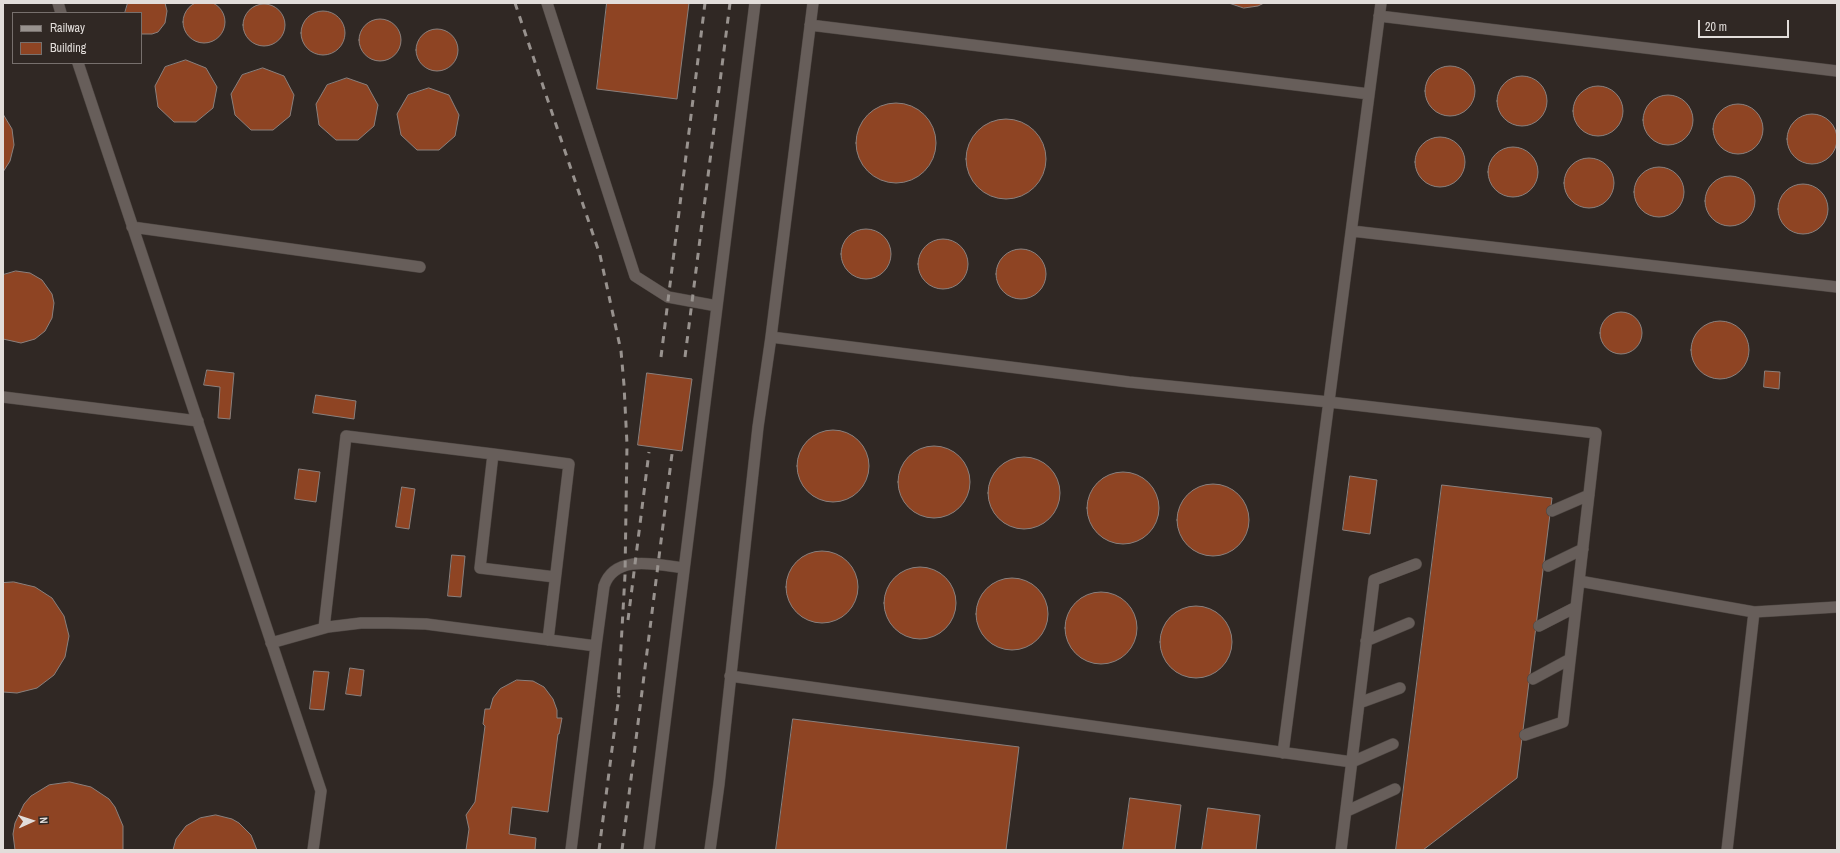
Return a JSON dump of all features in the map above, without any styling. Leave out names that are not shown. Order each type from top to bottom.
[{"type":"lane","points":[[547,3],[635,276],[668,297],[717,306]]},
{"type":"lane","points":[[649,850],[754,3]]},
{"type":"lane","points":[[710,850],[758,427],[771,337],[813,3]]},
{"type":"lane","points":[[1283,753],[1381,3]]},
{"type":"lane","points":[[1379,16],[1837,71]]},
{"type":"lane","points":[[810,25],[1369,94]]},
{"type":"lane","points":[[78,64],[320,791],[313,850]]},
{"type":"lane","points":[[132,227],[420,267]]},
{"type":"lane","points":[[1352,231],[1837,287]]},
{"type":"lane","points":[[771,337],[1121,381],[1329,402],[1596,433],[1563,722],[1525,735]]},
{"type":"lane","points":[[3,397],[198,421]]},
{"type":"lane","points":[[324,628],[346,436],[569,464],[548,640]]},
{"type":"lane","points":[[493,454],[480,568],[555,577]]},
{"type":"lane","points":[[1552,511],[1590,495]]},
{"type":"lane","points":[[1548,566],[1583,549]]},
{"type":"lane","points":[[571,850],[596,646],[606,579],[615,569],[635,564],[684,568]]},
{"type":"lane","points":[[1341,850],[1347,811],[1374,580],[1416,564]]},
{"type":"lane","points":[[1579,581],[1754,612],[1837,607]]},
{"type":"lane","points":[[1540,626],[1576,607]]},
{"type":"lane","points":[[1727,850],[1754,612]]},
{"type":"lane","points":[[271,643],[324,628],[360,623],[426,624],[596,646]]},
{"type":"lane","points":[[1366,641],[1409,623]]},
{"type":"lane","points":[[1533,679],[1570,659]]},
{"type":"lane","points":[[730,676],[1352,762],[1393,744]]},
{"type":"lane","points":[[1359,703],[1400,688]]},
{"type":"lane","points":[[1347,811],[1395,789]]},
{"type":"building","points":[[200,1],[208,1],[219,7],[225,18],[225,26],[219,37],[208,43],[200,43],[189,37],[183,26],[183,18],[189,7]]},
{"type":"building","points":[[128,3],[165,3],[167,11],[165,23],[158,32],[152,34],[142,34],[142,12],[125,12]]},
{"type":"building","points":[[607,3],[689,3],[677,99],[597,89]]},
{"type":"building","points":[[1229,3],[1264,3],[1258,6],[1244,8]]},
{"type":"building","points":[[260,4],[268,4],[276,7],[282,13],[285,25],[282,37],[276,43],[268,46],[260,46],[252,43],[246,37],[243,29],[243,21],[246,13],[252,7]]},
{"type":"building","points":[[319,11],[327,11],[339,17],[345,29],[345,37],[339,49],[327,55],[319,55],[307,49],[301,37],[301,29],[307,17]]},
{"type":"building","points":[[376,19],[384,19],[392,22],[398,28],[401,40],[398,52],[392,58],[384,61],[376,61],[368,58],[362,52],[359,44],[359,36],[362,28],[368,22]]},
{"type":"building","points":[[433,29],[441,29],[449,32],[455,38],[458,50],[455,62],[449,68],[441,71],[433,71],[425,68],[419,62],[416,54],[416,46],[419,38],[425,32]]},
{"type":"building","points":[[186,60],[206,68],[217,87],[213,108],[196,122],[174,122],[158,107],[155,86],[165,67]]},
{"type":"building","points":[[1450,66],[1464,70],[1471,77],[1475,91],[1471,105],[1464,112],[1450,116],[1436,112],[1429,105],[1425,91],[1429,77],[1436,70]]},
{"type":"building","points":[[263,68],[284,76],[294,95],[290,116],[273,130],[251,130],[235,115],[231,94],[242,75]]},
{"type":"building","points":[[1522,76],[1531,78],[1542,87],[1547,101],[1545,110],[1536,121],[1522,126],[1513,124],[1502,115],[1497,101],[1499,92],[1508,81]]},
{"type":"building","points":[[347,78],[367,85],[378,105],[374,126],[358,140],[336,140],[319,125],[316,104],[327,85]]},
{"type":"building","points":[[1598,86],[1607,88],[1618,97],[1623,111],[1621,120],[1612,131],[1598,136],[1589,134],[1578,125],[1573,111],[1575,102],[1584,91]]},
{"type":"building","points":[[429,88],[449,95],[459,115],[455,136],[439,150],[417,150],[401,135],[397,114],[408,95]]},
{"type":"building","points":[[1668,95],[1682,99],[1689,106],[1693,120],[1689,134],[1682,141],[1668,145],[1654,141],[1647,134],[1643,120],[1647,106],[1654,99]]},
{"type":"building","points":[[888,103],[904,103],[925,114],[936,135],[936,151],[925,172],[904,183],[888,183],[874,177],[867,172],[862,165],[856,151],[856,135],[862,121],[867,114],[874,109]]},
{"type":"building","points":[[1738,104],[1752,108],[1759,115],[1763,129],[1759,143],[1752,150],[1738,154],[1724,150],[1717,143],[1713,129],[1717,115],[1724,108]]},
{"type":"building","points":[[3,114],[12,129],[14,145],[10,161],[3,172]]},
{"type":"building","points":[[1812,114],[1826,118],[1833,125],[1837,139],[1833,153],[1826,160],[1812,164],[1798,160],[1791,153],[1787,139],[1791,125],[1798,118]]},
{"type":"building","points":[[998,119],[1014,119],[1035,130],[1046,151],[1046,167],[1035,188],[1014,199],[998,199],[984,193],[977,188],[972,181],[966,167],[966,151],[972,137],[977,130],[984,125]]},
{"type":"building","points":[[1440,137],[1454,141],[1461,148],[1465,162],[1461,176],[1454,183],[1440,187],[1426,183],[1419,176],[1415,162],[1419,148],[1426,141]]},
{"type":"building","points":[[1513,147],[1527,151],[1534,158],[1538,172],[1534,186],[1527,193],[1513,197],[1499,193],[1492,186],[1488,172],[1492,158],[1499,151]]},
{"type":"building","points":[[1589,158],[1603,162],[1610,169],[1614,183],[1610,197],[1603,204],[1589,208],[1575,204],[1568,197],[1564,183],[1568,169],[1575,162]]},
{"type":"building","points":[[1659,167],[1673,171],[1680,178],[1684,192],[1680,206],[1673,213],[1659,217],[1645,213],[1638,206],[1634,192],[1638,178],[1645,171]]},
{"type":"building","points":[[1730,176],[1744,180],[1751,187],[1755,201],[1751,215],[1744,222],[1730,226],[1716,222],[1709,215],[1705,201],[1709,187],[1716,180]]},
{"type":"building","points":[[1803,184],[1817,188],[1824,195],[1828,209],[1824,223],[1817,230],[1803,234],[1789,230],[1782,223],[1778,209],[1782,195],[1789,188]]},
{"type":"building","points":[[861,229],[871,229],[884,236],[891,249],[891,259],[884,272],[871,279],[861,279],[852,275],[845,268],[841,259],[841,249],[845,240],[852,233]]},
{"type":"building","points":[[938,239],[948,239],[961,246],[968,259],[968,269],[961,282],[948,289],[938,289],[929,285],[922,278],[918,269],[918,259],[922,250],[929,243]]},
{"type":"building","points":[[1016,249],[1026,249],[1039,256],[1046,269],[1046,279],[1039,292],[1026,299],[1016,299],[1007,295],[1000,288],[996,279],[996,269],[1000,260],[1007,253]]},
{"type":"building","points":[[16,271],[30,273],[42,280],[52,294],[54,303],[52,318],[45,331],[35,339],[21,343],[3,339],[3,275]]},
{"type":"building","points":[[1617,312],[1625,312],[1633,315],[1639,321],[1642,333],[1639,345],[1633,351],[1625,354],[1617,354],[1609,351],[1603,345],[1600,337],[1600,329],[1603,321],[1609,315]]},
{"type":"building","points":[[1714,321],[1726,321],[1736,325],[1745,334],[1749,344],[1749,356],[1741,371],[1726,379],[1714,379],[1704,375],[1695,366],[1691,356],[1691,344],[1695,334],[1704,325]]},
{"type":"building","points":[[207,370],[234,373],[230,419],[218,418],[220,387],[204,385]]},
{"type":"building","points":[[1765,371],[1780,372],[1779,389],[1764,387]]},
{"type":"building","points":[[647,373],[692,379],[682,451],[638,445]]},
{"type":"building","points":[[316,395],[356,401],[354,419],[313,413]]},
{"type":"building","points":[[833,430],[853,436],[863,446],[869,466],[863,486],[853,496],[833,502],[813,496],[803,486],[797,466],[803,446],[813,436]]},
{"type":"building","points":[[934,446],[954,452],[964,462],[970,482],[964,502],[954,512],[934,518],[914,512],[904,502],[898,482],[904,462],[914,452]]},
{"type":"building","points":[[1024,457],[1044,463],[1054,473],[1060,493],[1054,513],[1044,523],[1024,529],[1004,523],[994,513],[988,493],[994,473],[1004,463]]},
{"type":"building","points":[[299,469],[320,472],[316,502],[295,499]]},
{"type":"building","points":[[1123,472],[1143,478],[1153,488],[1159,508],[1153,528],[1143,538],[1123,544],[1103,538],[1093,528],[1087,508],[1093,488],[1103,478]]},
{"type":"building","points":[[1350,476],[1377,480],[1370,534],[1343,530]]},
{"type":"building","points":[[1213,484],[1233,490],[1243,500],[1249,520],[1243,540],[1233,550],[1213,556],[1193,550],[1183,540],[1177,520],[1183,500],[1193,490]]},
{"type":"building","points":[[1442,485],[1552,498],[1517,778],[1423,850],[1396,850]]},
{"type":"building","points":[[402,487],[415,489],[409,529],[396,527]]},
{"type":"building","points":[[822,551],[842,557],[852,567],[858,587],[852,607],[842,617],[822,623],[802,617],[792,607],[786,587],[792,567],[802,557]]},
{"type":"building","points":[[452,555],[465,556],[461,597],[448,596]]},
{"type":"building","points":[[920,567],[940,573],[950,583],[956,603],[950,623],[940,633],[920,639],[900,633],[890,623],[884,603],[890,583],[900,573]]},
{"type":"building","points":[[1012,578],[1032,584],[1042,594],[1048,614],[1042,634],[1032,644],[1012,650],[992,644],[982,634],[976,614],[982,594],[992,584]]},
{"type":"building","points":[[14,582],[35,587],[52,598],[64,616],[69,636],[65,657],[54,675],[37,688],[17,693],[3,692],[3,583]]},
{"type":"building","points":[[1101,592],[1121,598],[1131,608],[1137,628],[1131,648],[1121,658],[1101,664],[1081,658],[1071,648],[1065,628],[1071,608],[1081,598]]},
{"type":"building","points":[[1196,606],[1216,612],[1226,622],[1232,642],[1226,662],[1216,672],[1196,678],[1176,672],[1166,662],[1160,642],[1166,622],[1176,612]]},
{"type":"building","points":[[350,668],[364,670],[361,696],[346,694]]},
{"type":"building","points":[[314,671],[329,672],[324,710],[310,709]]},
{"type":"building","points":[[517,680],[533,681],[544,687],[553,699],[557,710],[557,718],[562,718],[558,734],[548,812],[512,807],[509,834],[536,838],[535,850],[466,850],[469,829],[466,815],[475,802],[485,726],[483,724],[485,709],[490,709],[493,698],[500,689]]},
{"type":"building","points":[[793,719],[1019,747],[1006,850],[776,850]]},
{"type":"building","points":[[70,782],[91,787],[109,799],[115,807],[123,826],[123,850],[15,850],[13,834],[15,823],[24,804],[31,796],[49,785]]},
{"type":"building","points":[[1130,798],[1181,805],[1175,850],[1123,850]]},
{"type":"building","points":[[1208,808],[1260,815],[1256,850],[1202,850]]},
{"type":"building","points":[[216,815],[232,819],[239,823],[251,835],[257,850],[173,850],[176,839],[186,826],[200,818]]},
{"type":"railway","points":[[515,3],[600,255],[621,351],[627,444],[625,575],[618,700]]},
{"type":"railway","points":[[661,357],[705,3]]},
{"type":"railway","points":[[685,357],[730,3]]},
{"type":"railway","points":[[628,620],[649,452]]},
{"type":"railway","points":[[622,850],[672,454]]},
{"type":"railway","points":[[599,850],[619,695]]}]
